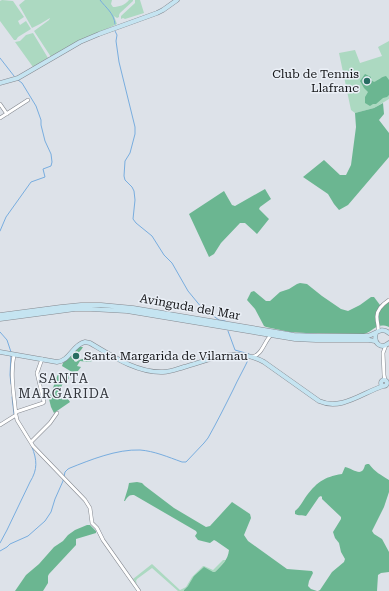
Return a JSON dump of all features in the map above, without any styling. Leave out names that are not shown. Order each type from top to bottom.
[{"type":"main road","points":[[0,83],[17,78],[80,42],[157,13],[177,0]]},
{"type":"main road","name":"Avinguda del Mar","points":[[0,315],[81,305],[101,305],[133,308],[294,335],[368,336],[384,330]]},
{"type":"main road","name":"Avinguda del Mar","points":[[0,319],[75,309],[115,310],[295,339],[375,341]]},
{"type":"main road","points":[[384,330],[389,333]]},
{"type":"main road","points":[[377,332],[375,341],[379,345],[388,344]]},
{"type":"main road","points":[[0,352],[60,361],[68,357],[78,345],[85,342],[90,343],[128,364],[156,372],[164,372],[226,355],[238,354],[260,360],[319,401],[330,404],[342,403],[385,383]]},
{"type":"street","points":[[0,118],[28,100]]},
{"type":"street","points":[[0,104],[7,114]]},
{"type":"street","points":[[377,332],[377,314],[382,305],[389,300]]},
{"type":"street","points":[[378,324],[384,330]]},
{"type":"street","points":[[263,334],[267,336],[267,339]]},
{"type":"street","points":[[252,357],[258,354],[267,339],[272,335]]},
{"type":"street","points":[[383,353],[388,344]]},
{"type":"street","points":[[379,345],[383,353],[385,383]]},
{"type":"street","points":[[14,354],[12,365],[17,420],[37,450],[85,500],[90,508],[92,523],[97,528],[102,540],[139,591]]},
{"type":"street","points":[[258,354],[258,358],[260,360]]},
{"type":"street","points":[[0,425],[16,413],[44,402],[37,373],[42,359]]},
{"type":"street","points":[[31,442],[57,414]]},
{"type":"green space","points":[[25,0],[112,0],[111,4],[113,7],[122,5],[129,0],[133,1],[120,13],[119,17],[117,18],[114,16],[117,24],[66,48],[51,57],[34,31],[50,18],[32,28],[19,5]]},
{"type":"green space","points":[[135,0],[140,0],[144,13],[121,19],[121,16],[135,3]]},
{"type":"green space","points":[[0,1],[13,1],[24,17],[18,21],[20,25],[26,21],[31,29],[18,37],[16,40],[14,40],[0,21]]},
{"type":"green space","points":[[33,33],[48,58],[33,67],[15,42],[20,41],[26,35]]},
{"type":"green space","name":"Club de Tennis Llafranc","points":[[389,41],[389,99],[374,108],[355,113],[351,110],[339,53],[355,50],[360,63],[382,56],[378,47]]},
{"type":"green space","points":[[365,74],[371,77],[371,80],[374,82],[386,76],[389,80],[389,95],[376,104],[370,106],[365,103],[365,97],[368,92],[360,81]]},
{"type":"green space","points":[[383,103],[384,114],[379,120],[389,133],[389,157],[348,205],[339,210],[328,194],[303,177],[324,160],[340,175],[346,175],[351,165],[356,127],[355,113],[374,108]]},
{"type":"green space","points":[[265,189],[271,199],[259,209],[269,219],[257,234],[245,223],[240,223],[221,243],[214,254],[209,257],[189,214],[224,191],[232,205],[235,206]]},
{"type":"green space","points":[[300,283],[307,284],[341,309],[348,311],[371,297],[374,297],[380,305],[389,299],[389,327],[378,326],[364,334],[290,332],[264,326],[255,309],[247,300],[251,292],[254,291],[266,301],[270,301],[280,292]]},
{"type":"green space","points":[[77,347],[83,347],[75,357],[74,361],[76,362],[85,359],[92,361],[80,361],[77,366],[81,367],[78,371],[72,372],[62,366]]},
{"type":"green space","points":[[58,374],[60,374],[62,379],[69,375],[69,379],[64,382],[61,387],[58,398],[61,399],[66,396],[70,402],[54,413],[49,399]]},
{"type":"green space","points":[[367,464],[389,480],[389,492],[384,507],[372,531],[382,539],[389,552],[389,572],[378,575],[377,591],[318,591],[332,572],[344,562],[345,559],[333,532],[341,517],[322,499],[321,496],[306,516],[296,515],[295,511],[313,488],[320,482],[330,477],[342,474],[345,467],[360,472]]},
{"type":"green space","points":[[129,483],[142,483],[174,508],[206,527],[210,526],[232,502],[250,514],[251,518],[244,535],[248,541],[287,569],[312,571],[313,573],[308,586],[317,591],[184,591],[194,576],[204,567],[215,572],[226,560],[229,550],[214,540],[210,543],[198,540],[195,536],[197,533],[196,531],[134,495],[129,496],[124,501]]},
{"type":"green space","points":[[90,525],[96,533],[76,539],[76,545],[49,574],[48,583],[43,591],[15,591],[26,575],[39,564],[54,547],[75,530]]},
{"type":"green space","points":[[223,560],[226,560],[215,572],[188,586],[184,591],[178,591],[152,568],[137,579],[137,584],[133,579],[152,564],[180,590],[186,587],[192,577],[203,566],[213,570]]},
{"type":"waterway","points":[[100,0],[111,14],[115,24]]},
{"type":"waterway","points":[[115,31],[117,35],[116,41],[119,62],[135,127],[135,134],[130,153],[125,161],[124,176],[125,180],[134,191],[135,200],[133,219],[152,236],[164,255],[172,263],[188,291],[202,308],[219,320],[227,322]]},
{"type":"waterway","points":[[0,58],[14,76]]},
{"type":"waterway","points":[[0,231],[6,217],[31,182],[45,177],[43,169],[51,166],[52,162],[51,154],[45,141],[41,120],[36,106],[22,83],[18,80]]},
{"type":"waterway","points":[[228,331],[235,350],[249,354]]},
{"type":"waterway","points":[[0,332],[7,340],[11,352]]},
{"type":"waterway","points":[[11,355],[11,384]]},
{"type":"waterway","points":[[0,551],[10,544],[28,536],[45,521],[51,512],[65,472],[70,468],[104,456],[131,450],[161,454],[182,462],[186,462],[208,438],[249,358]]},
{"type":"waterway","points":[[12,397],[14,414]]},
{"type":"waterway","points":[[0,543],[34,473],[36,460],[32,447]]},
{"type":"place","name":"Club de Tennis Llafranc","points":[[367,81]]},
{"type":"place","name":"Santa Margarida de Vilarnau","points":[[76,356]]},
{"type":"district","name":"SANTA MARGARIDA","points":[[64,386]]}]
